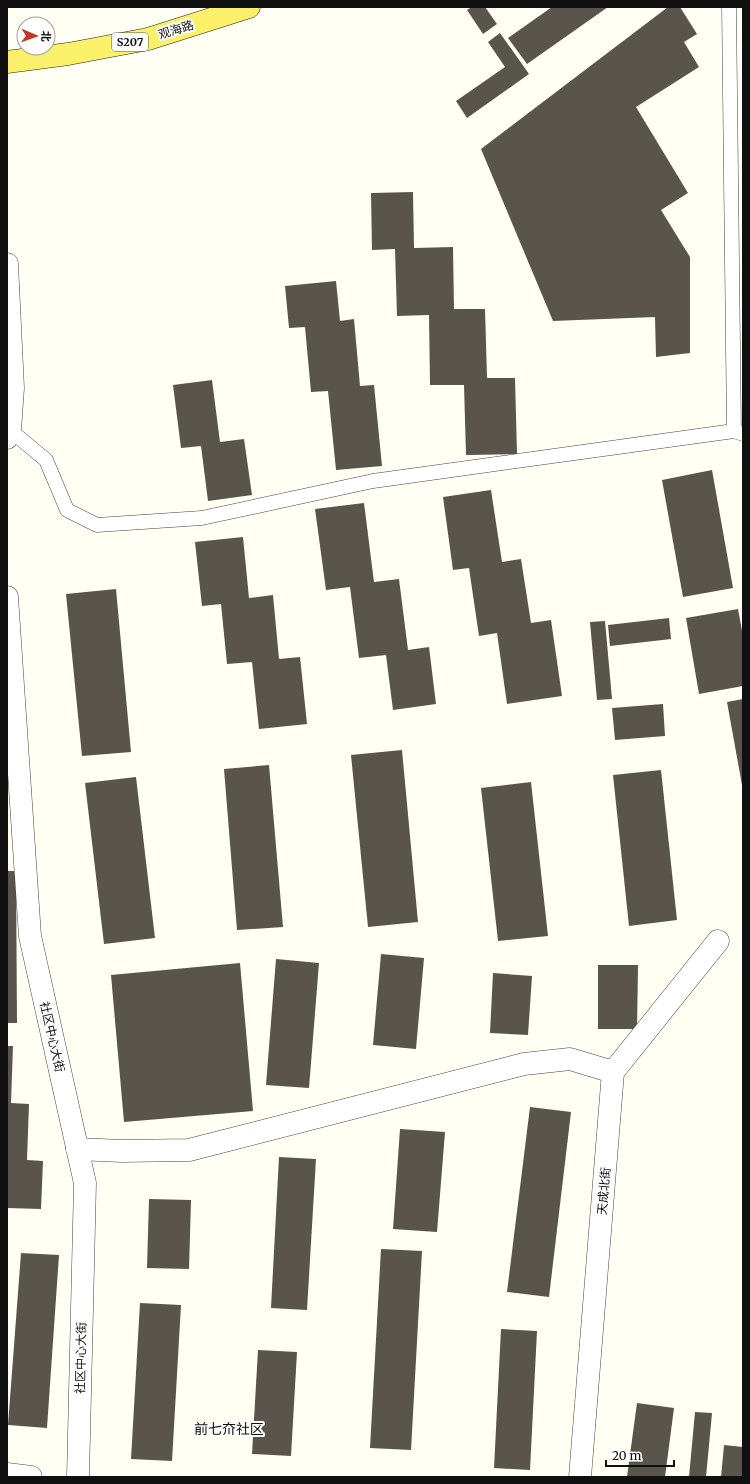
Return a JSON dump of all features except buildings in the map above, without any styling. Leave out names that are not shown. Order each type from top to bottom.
[{"type":"main road","name":"观海路","points":[[7,62],[68,54],[148,39],[249,7]]},
{"type":"street","points":[[7,264],[13,388],[8,434]]},
{"type":"street","name":"社区中心大街","points":[[7,597],[30,936],[85,1183],[78,1477]]},
{"type":"street","points":[[77,1148],[122,1151],[189,1150],[524,1064],[570,1059],[614,1072],[718,941]]},
{"type":"street","name":"天成北街","points":[[580,1477],[614,1072]]},
{"type":"street","points":[[7,1474],[31,1477]]},
{"type":"lane","points":[[8,434],[46,460],[67,510],[97,524],[202,518],[373,482],[739,433],[729,7]]},
{"type":"district","name":"前七夼社区","points":[[229,1429]]}]
